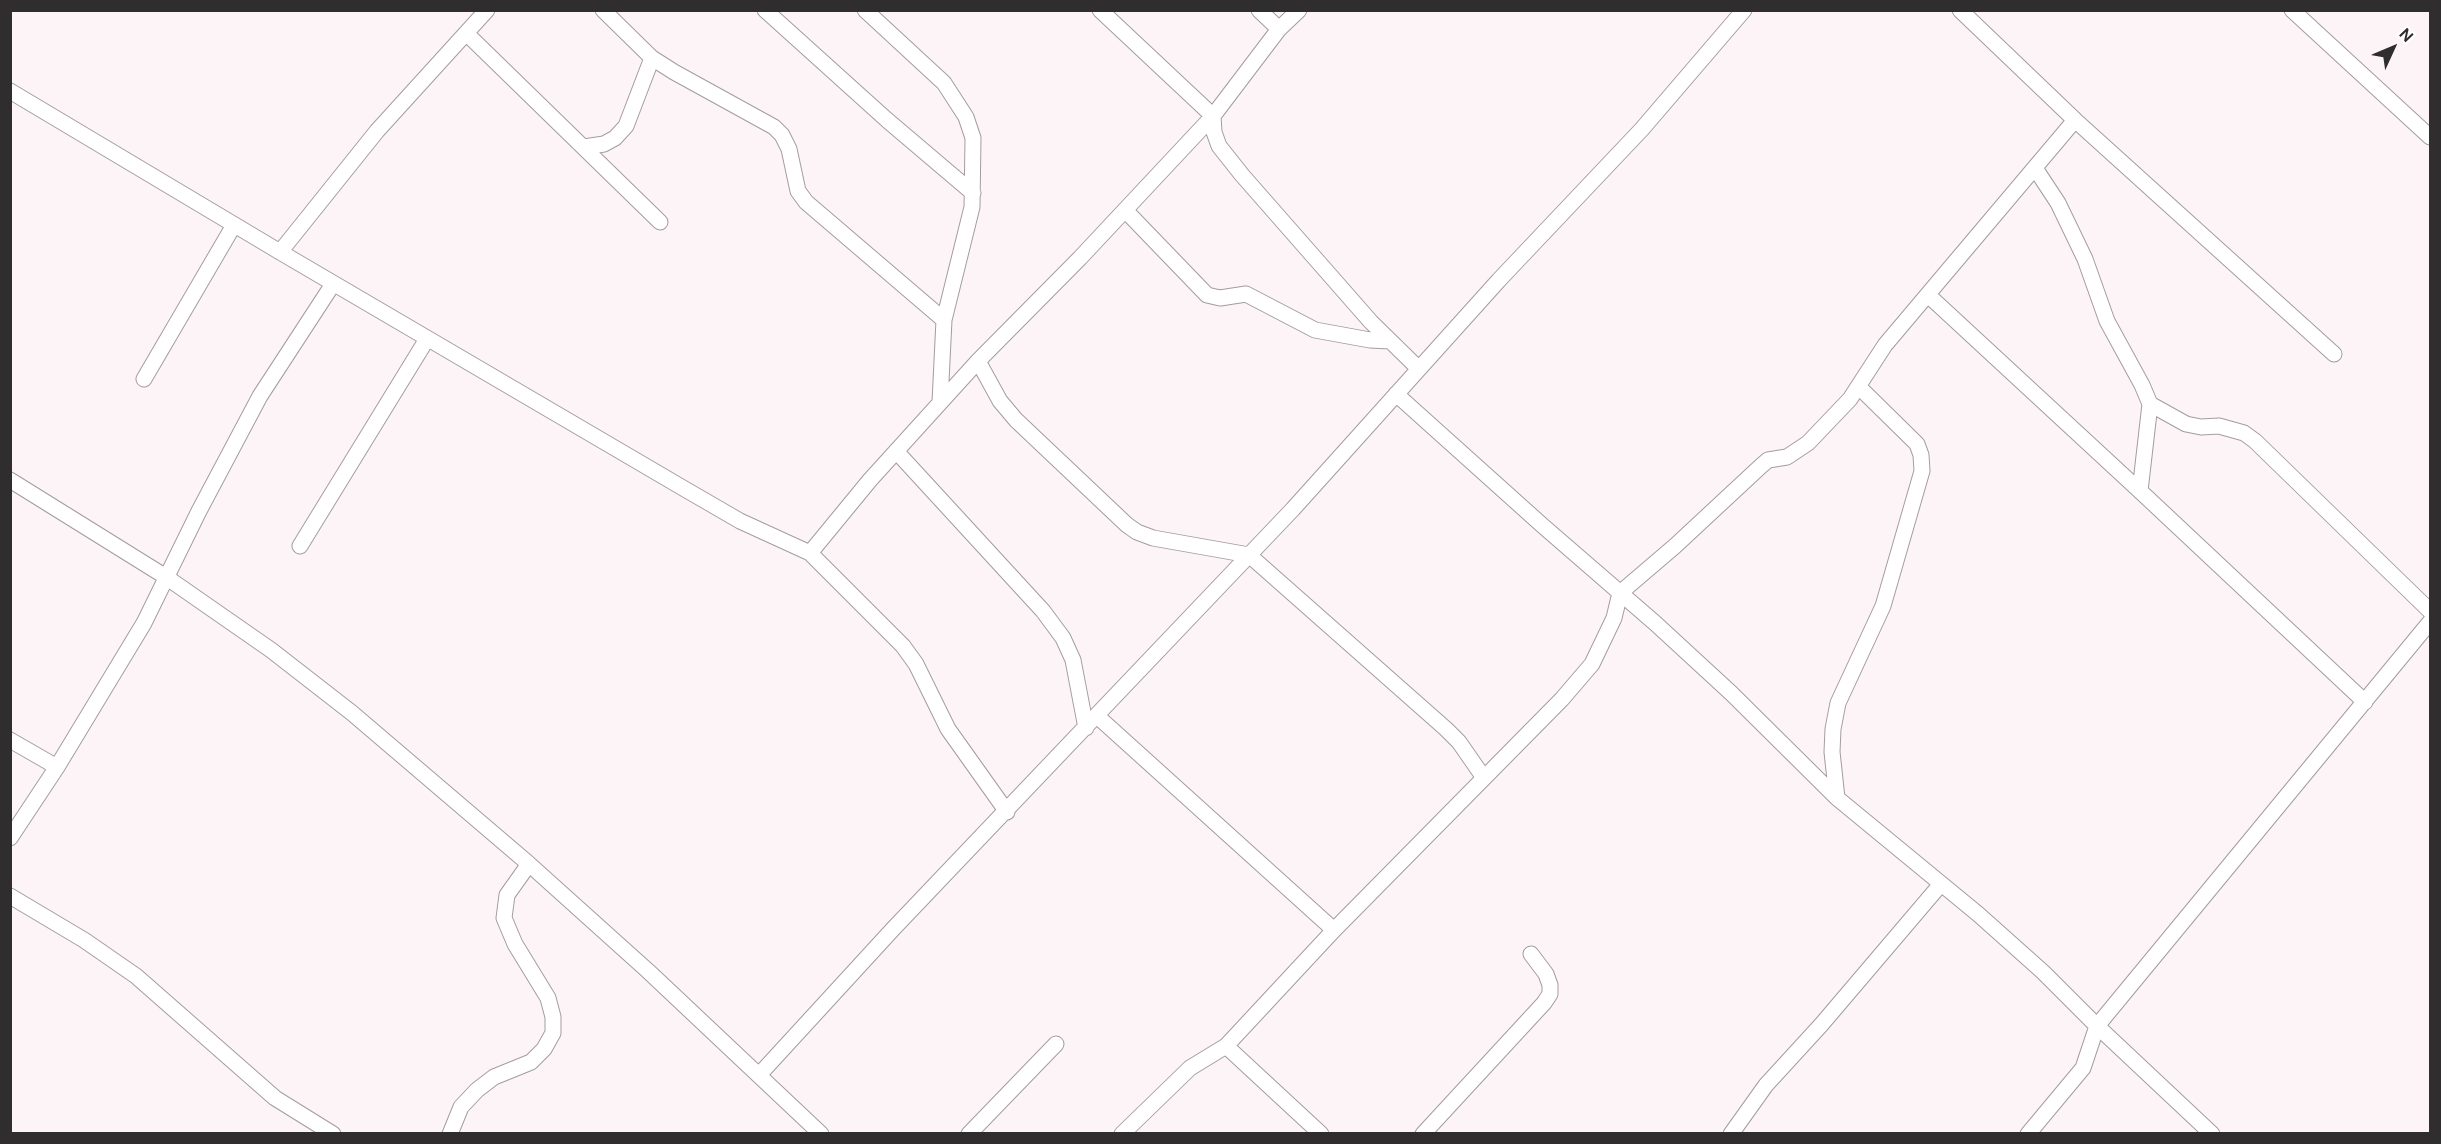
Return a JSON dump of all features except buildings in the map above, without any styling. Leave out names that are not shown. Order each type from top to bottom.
[{"type":"street","points":[[280,252],[377,131],[487,10]]},
{"type":"street","points":[[603,10],[652,57],[674,72],[774,127],[782,135],[789,149],[798,191],[807,202],[944,320]]},
{"type":"street","points":[[765,10],[886,120],[973,193]]},
{"type":"street","points":[[865,10],[944,84],[966,117],[973,138],[972,207],[944,320],[940,402]]},
{"type":"street","points":[[1100,10],[1214,116],[1214,132],[1219,146],[1299,240],[1419,369]]},
{"type":"street","points":[[1260,10],[1279,29]]},
{"type":"street","points":[[810,553],[940,402],[1214,116],[1279,29],[1299,10]]},
{"type":"street","points":[[759,1076],[893,929],[1007,812],[1249,555],[1498,280],[1642,129],[1744,10]]},
{"type":"street","points":[[1960,10],[2075,120],[2334,354]]},
{"type":"street","points":[[2292,10],[2430,136]]},
{"type":"street","points":[[466,33],[660,222]]},
{"type":"street","points":[[584,147],[604,144],[615,138],[626,126],[652,57]]},
{"type":"street","points":[[10,91],[333,284],[740,521],[810,553],[903,646],[916,664],[948,729],[1007,812]]},
{"type":"street","points":[[1122,1134],[1191,1068],[1226,1046],[1334,930],[1562,699],[1592,663],[1614,618],[1620,593],[1675,546],[1768,460],[1787,457],[1808,443],[1859,387],[1885,345],[2075,120]]},
{"type":"street","points":[[2035,168],[2058,203],[2085,258],[2107,321],[2150,404],[2186,424],[2201,427],[2219,426],[2244,433],[2255,441],[2430,611]]},
{"type":"street","points":[[1125,210],[1207,295],[1221,298],[1246,294],[1315,330],[1370,340],[1390,340]]},
{"type":"street","points":[[144,379],[234,225]]},
{"type":"street","points":[[10,838],[57,767],[144,623],[199,511],[260,396],[333,284]]},
{"type":"street","points":[[1928,295],[2365,702]]},
{"type":"street","points":[[300,546],[427,339]]},
{"type":"street","points":[[978,361],[1000,401],[1016,420],[1127,525],[1153,538],[1249,555],[1446,729],[1459,742],[1484,778]]},
{"type":"street","points":[[1837,798],[1832,752],[1833,729],[1838,704],[1883,606],[1922,471],[1921,455],[1917,444],[1859,387]]},
{"type":"street","points":[[1396,394],[1731,693],[1837,798],[2043,972],[2212,1134]]},
{"type":"street","points":[[2140,491],[2150,404]]},
{"type":"street","points":[[897,451],[1043,611],[1063,638],[1073,660],[1086,728]]},
{"type":"street","points":[[10,480],[166,577],[271,650],[352,713],[528,864],[648,971],[821,1134]]},
{"type":"street","points":[[2028,1134],[2083,1068],[2097,1026],[2430,622]]},
{"type":"street","points":[[1097,716],[1334,930]]},
{"type":"street","points":[[10,740],[57,767]]},
{"type":"street","points":[[450,1134],[461,1107],[477,1090],[494,1077],[531,1062],[544,1049],[554,1033],[548,998],[515,944],[504,918],[507,895],[528,864]]},
{"type":"street","points":[[1731,1134],[1766,1085],[1941,884]]},
{"type":"street","points":[[10,896],[84,940],[136,976],[275,1098],[331,1133]]},
{"type":"street","points":[[1424,1134],[1544,1004],[1550,994],[1546,974],[1531,954]]},
{"type":"street","points":[[969,1134],[1056,1044]]},
{"type":"street","points":[[1226,1046],[1321,1134]]}]
